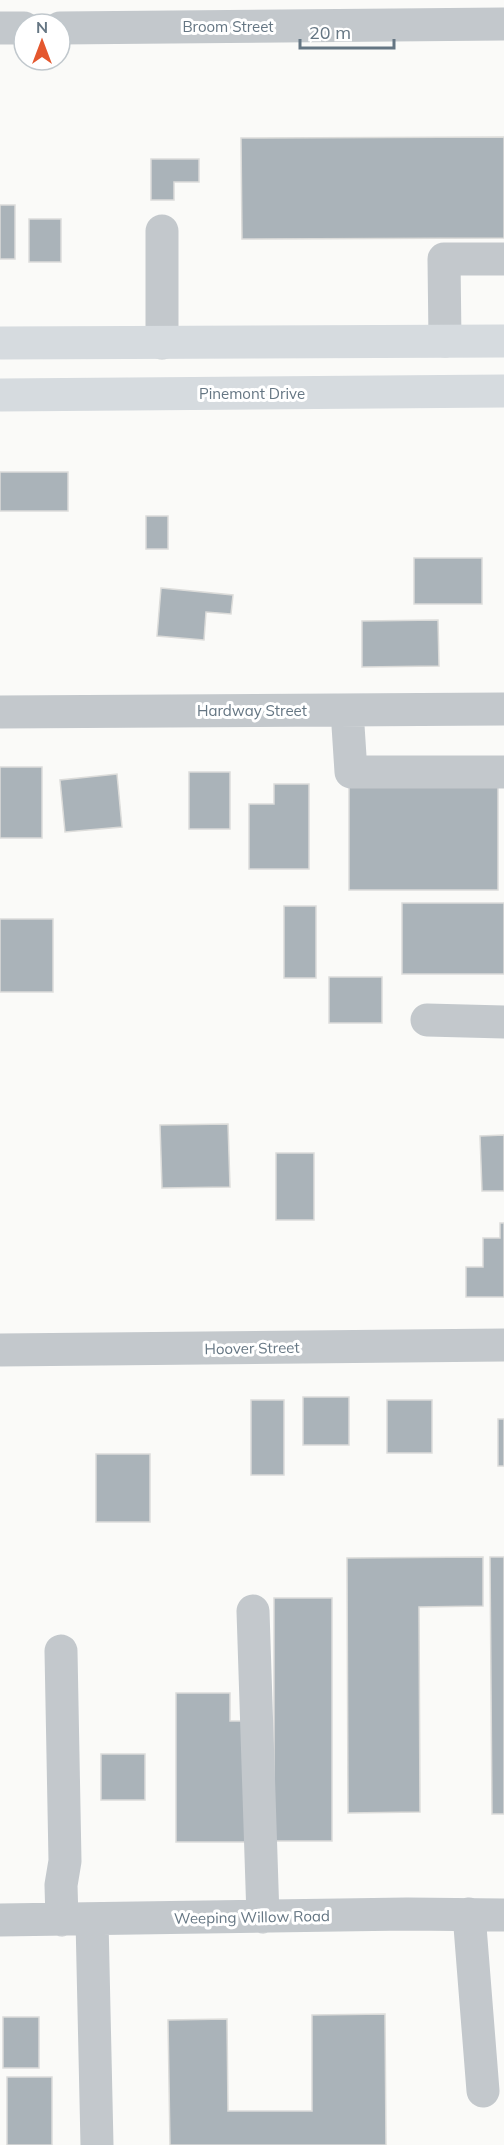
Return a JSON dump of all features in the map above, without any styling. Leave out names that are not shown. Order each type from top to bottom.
[{"type":"main road","points":[[0,343],[504,341]]},
{"type":"main road","points":[[162,343],[163,393]]},
{"type":"main road","name":"Pinemont Drive","points":[[0,395],[504,391]]},
{"type":"street","name":"Broom Street","points":[[72,27],[504,24]]},
{"type":"street","points":[[162,231],[162,343]]},
{"type":"street","points":[[445,341],[444,259],[504,259]]},
{"type":"street","name":"Hardway Street","points":[[0,712],[504,709]]},
{"type":"street","points":[[347,710],[351,772],[504,772]]},
{"type":"street","points":[[428,1020],[504,1022]]},
{"type":"street","name":"Hoover Street","points":[[0,1350],[504,1345]]},
{"type":"street","points":[[253,1611],[263,1917]]},
{"type":"street","points":[[61,1651],[64,1861],[61,1885],[77,1920],[97,2145]]},
{"type":"street","points":[[469,1914],[483,2091]]},
{"type":"street","name":"Weeping Willow Road","points":[[0,1920],[504,1915]]},
{"type":"building","points":[[504,137],[504,238],[242,239],[241,138]]},
{"type":"building","points":[[151,159],[199,159],[199,182],[174,182],[174,200],[151,200]]},
{"type":"building","points":[[0,205],[15,205],[15,259],[0,259]]},
{"type":"building","points":[[29,219],[61,219],[61,262],[29,262]]},
{"type":"building","points":[[0,472],[68,472],[68,511],[0,511]]},
{"type":"building","points":[[146,516],[168,516],[168,549],[146,549]]},
{"type":"building","points":[[414,558],[482,558],[482,604],[414,604]]},
{"type":"building","points":[[161,588],[233,595],[231,614],[206,612],[204,640],[157,636]]},
{"type":"building","points":[[438,620],[439,666],[362,667],[362,621]]},
{"type":"building","points":[[0,767],[42,767],[42,838],[0,838]]},
{"type":"building","points":[[189,772],[230,772],[230,829],[189,829]]},
{"type":"building","points":[[117,774],[122,827],[65,832],[60,780]]},
{"type":"building","points":[[274,784],[309,784],[309,869],[249,869],[249,804],[274,804]]},
{"type":"building","points":[[349,784],[498,784],[498,890],[349,890]]},
{"type":"building","points":[[402,903],[504,903],[504,974],[402,974]]},
{"type":"building","points":[[284,906],[316,906],[316,978],[284,978]]},
{"type":"building","points":[[0,919],[53,919],[53,992],[0,992]]},
{"type":"building","points":[[329,977],[382,977],[382,1023],[329,1023]]},
{"type":"building","points":[[228,1124],[230,1187],[162,1188],[160,1125]]},
{"type":"building","points":[[504,1135],[504,1191],[482,1191],[480,1136]]},
{"type":"building","points":[[276,1153],[314,1153],[314,1220],[276,1220]]},
{"type":"building","points":[[500,1223],[504,1223],[504,1297],[466,1297],[466,1267],[483,1267],[483,1238],[500,1238]]},
{"type":"building","points":[[303,1397],[349,1397],[349,1445],[303,1445]]},
{"type":"building","points":[[251,1400],[284,1400],[284,1475],[251,1475]]},
{"type":"building","points":[[387,1400],[432,1400],[432,1453],[387,1453]]},
{"type":"building","points":[[498,1419],[504,1419],[504,1466],[498,1466]]},
{"type":"building","points":[[96,1454],[150,1454],[150,1522],[96,1522]]},
{"type":"building","points":[[483,1557],[483,1606],[419,1607],[420,1812],[348,1813],[347,1558]]},
{"type":"building","points":[[490,1557],[504,1557],[504,1814],[492,1814]]},
{"type":"building","points":[[274,1598],[332,1598],[332,1841],[274,1841]]},
{"type":"building","points":[[176,1693],[230,1693],[230,1721],[247,1721],[247,1842],[176,1842]]},
{"type":"building","points":[[101,1754],[145,1754],[145,1800],[101,1800]]},
{"type":"building","points":[[385,2014],[386,2145],[170,2145],[168,2020],[227,2019],[228,2111],[312,2111],[312,2015]]},
{"type":"building","points":[[3,2017],[39,2017],[39,2068],[3,2068]]},
{"type":"building","points":[[7,2077],[52,2077],[52,2145],[7,2145]]}]
